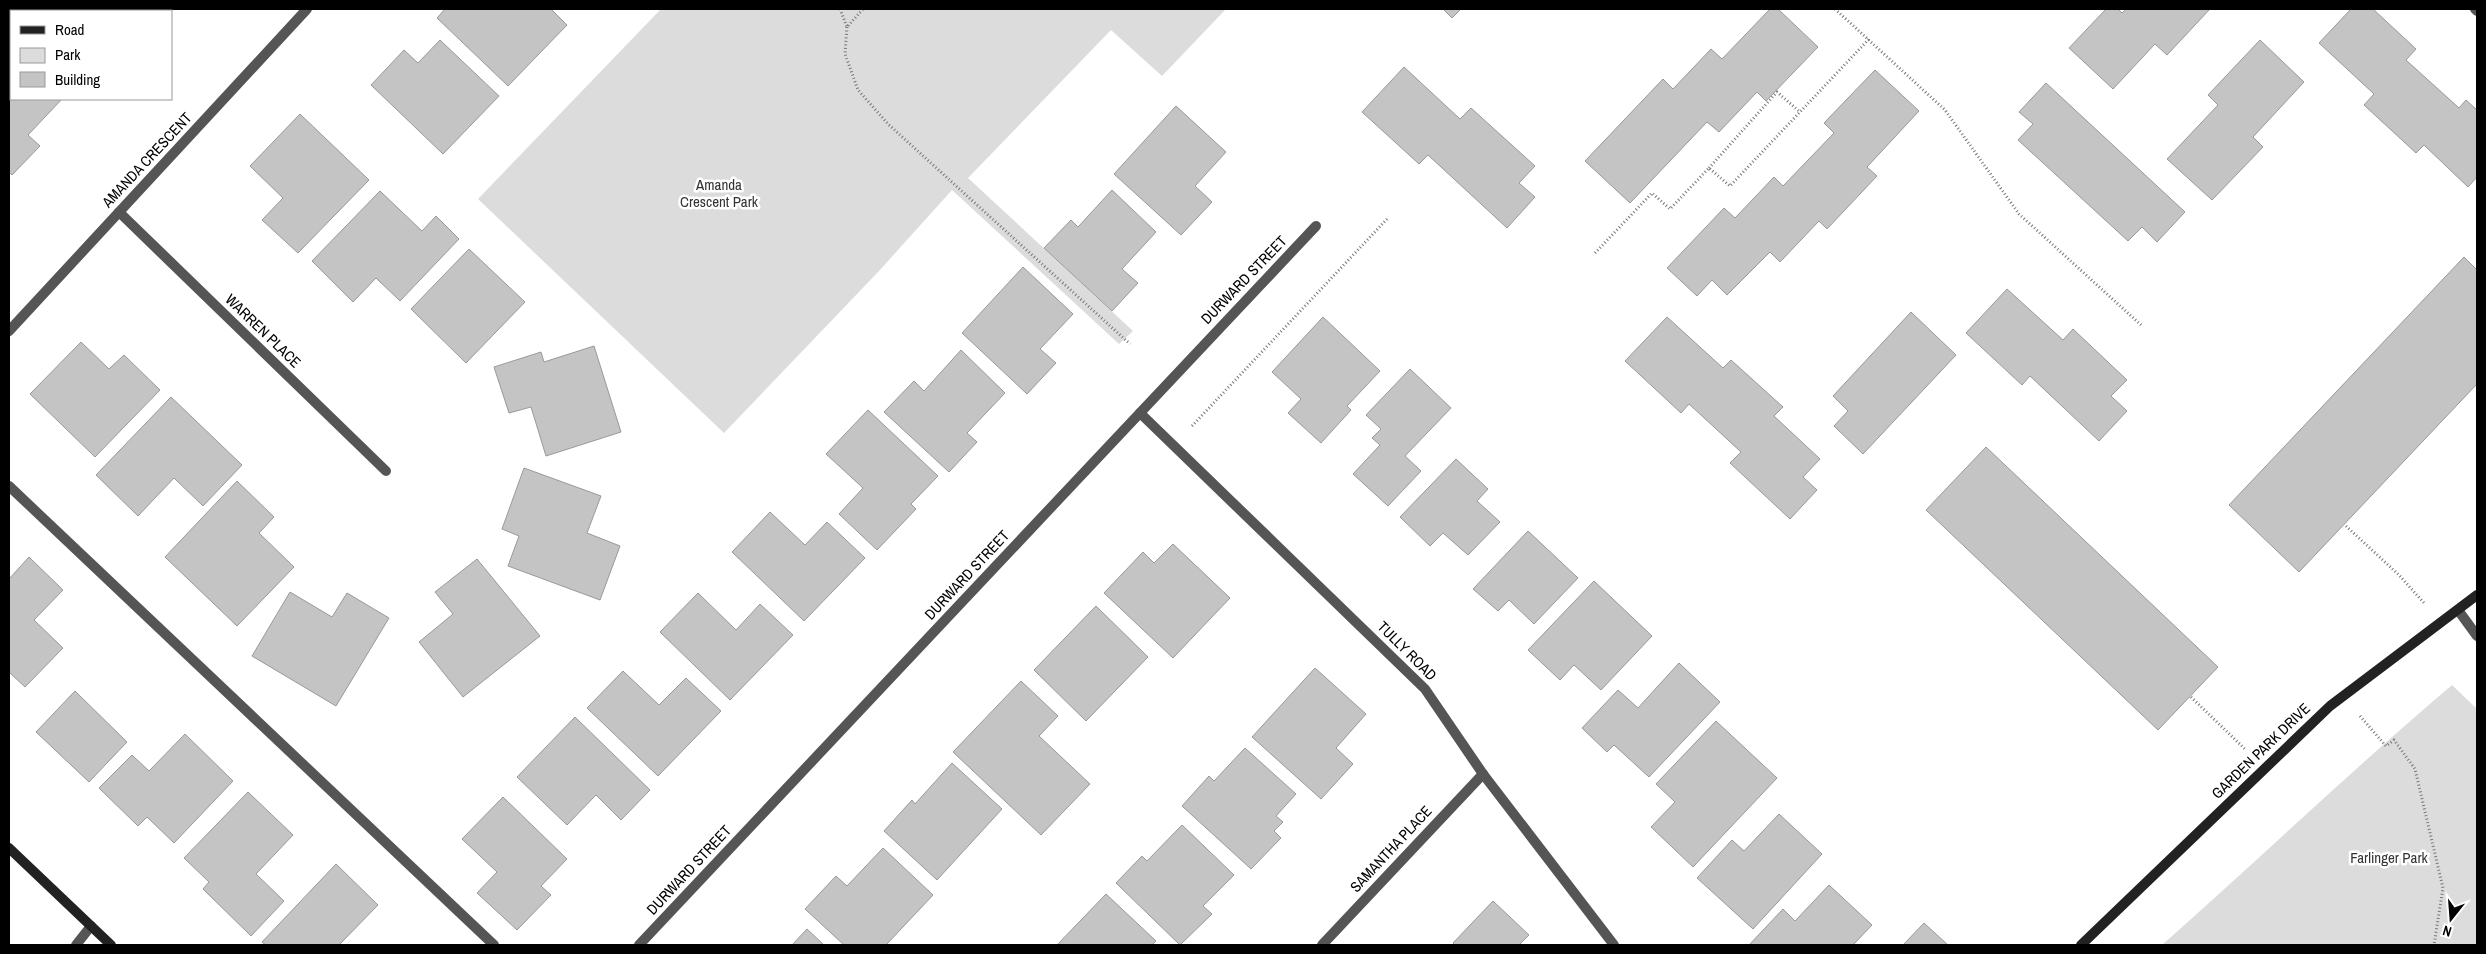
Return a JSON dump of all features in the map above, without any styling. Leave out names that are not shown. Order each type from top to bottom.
[{"type":"street","name":"AMANDA CRESCENT","points":[[9,331],[307,9]]},
{"type":"street","name":"WARREN PLACE","points":[[119,212],[386,471]]},
{"type":"street","name":"DURWARD STREET","points":[[639,945],[1316,226]]},
{"type":"street","name":"TULLY ROAD","points":[[1140,413],[1425,689],[1483,774],[1614,945]]},
{"type":"street","points":[[9,486],[494,945]]},
{"type":"street","name":"GARDEN PARK DRIVE","points":[[2081,945],[2330,706],[2477,595]]},
{"type":"street","points":[[2458,610],[2477,636]]},
{"type":"street","name":"SAMANTHA PLACE","points":[[1322,945],[1483,774]]},
{"type":"street","points":[[9,848],[111,945]]},
{"type":"street","points":[[76,945],[91,926]]},
{"type":"path","points":[[840,9],[847,27],[845,54],[858,90],[888,124],[1130,344]]},
{"type":"path","points":[[847,27],[863,9]]},
{"type":"path","points":[[1835,9],[1945,110],[2019,214],[2141,325]]},
{"type":"path","points":[[1709,168],[1730,186],[1868,40]]},
{"type":"path","points":[[1595,253],[1652,193],[1670,209],[1777,92],[1800,112]]},
{"type":"path","points":[[1174,445],[1388,218]]},
{"type":"path","points":[[2346,526],[2398,575],[2441,622]]},
{"type":"path","points":[[2344,696],[2386,746],[2394,740],[2415,768],[2443,888],[2434,945]]},
{"type":"path","points":[[2191,697],[2264,768]]},
{"type":"green space","name":"Amanda Crescent Park","points":[[661,9],[1226,9],[1162,76],[1111,30],[968,178],[1133,331],[1119,344],[952,190],[879,271],[724,433],[478,199]]},
{"type":"green space","name":"Farlinger Park","points":[[2452,685],[2477,709],[2477,945],[2162,945],[2379,749]]},
{"type":"building","points":[[35,9],[113,10],[36,10]]},
{"type":"building","points":[[445,9],[551,9],[567,25],[508,86],[437,18]]},
{"type":"building","points":[[1443,9],[1461,9],[1452,18]]},
{"type":"building","points":[[1770,9],[1778,9],[1818,47],[1766,101],[1757,92],[1719,132],[1707,122],[1630,203],[1585,161],[1663,79],[1673,89],[1711,49],[1722,59]]},
{"type":"building","points":[[2106,9],[2118,9],[2122,13],[2126,9],[2210,9],[2167,55],[2155,44],[2113,89],[2069,48]]},
{"type":"building","points":[[2351,9],[2373,9],[2416,49],[2406,60],[2459,108],[2466,100],[2477,110],[2477,177],[2468,187],[2424,145],[2416,153],[2364,105],[2374,94],[2319,43]]},
{"type":"building","points":[[440,40],[499,96],[443,154],[371,85],[404,50],[418,63]]},
{"type":"building","points":[[2260,40],[2304,82],[2253,137],[2263,147],[2212,200],[2167,159],[2218,105],[2208,95]]},
{"type":"building","points":[[10,52],[10,100],[61,100],[28,135],[40,146],[12,175],[9,172]]},
{"type":"building","points":[[1404,67],[1460,119],[1471,108],[1535,166],[1519,183],[1535,197],[1507,228],[1428,155],[1419,164],[1362,112]]},
{"type":"building","points":[[1875,70],[1919,111],[1867,167],[1877,176],[1827,229],[1819,221],[1780,262],[1770,252],[1727,295],[1712,280],[1697,296],[1667,268],[1724,208],[1735,218],[1774,177],[1783,186],[1834,133],[1824,123]]},
{"type":"building","points":[[2046,83],[2185,212],[2157,242],[2142,227],[2128,241],[2018,140],[2033,124],[2019,112]]},
{"type":"building","points":[[1176,106],[1226,152],[1195,186],[1212,202],[1181,235],[1114,174]]},
{"type":"building","points":[[300,114],[369,180],[298,253],[262,220],[283,198],[250,166]]},
{"type":"building","points":[[1112,190],[1156,232],[1122,269],[1138,283],[1112,311],[1044,248],[1071,220],[1078,227]]},
{"type":"building","points":[[380,191],[422,231],[436,216],[459,239],[400,301],[376,278],[353,302],[312,261]]},
{"type":"building","points":[[469,249],[525,302],[466,363],[411,309]]},
{"type":"building","points":[[2464,257],[2477,270],[2477,384],[2299,572],[2229,505]]},
{"type":"building","points":[[1023,267],[1073,314],[1040,349],[1056,363],[1027,394],[962,333]]},
{"type":"building","points":[[2007,289],[2063,340],[2073,329],[2127,380],[2111,396],[2127,411],[2099,441],[2030,376],[2022,385],[1966,333]]},
{"type":"building","points":[[1911,312],[1956,355],[1863,454],[1834,426],[1848,411],[1833,396]]},
{"type":"building","points":[[1323,317],[1380,371],[1347,406],[1351,410],[1321,443],[1288,413],[1301,399],[1272,372]]},
{"type":"building","points":[[1667,317],[1723,368],[1731,360],[1783,407],[1774,416],[1820,459],[1803,477],[1817,490],[1790,519],[1730,463],[1741,452],[1689,404],[1681,413],[1625,361]]},
{"type":"building","points":[[81,342],[109,369],[124,355],[160,390],[95,457],[30,394]]},
{"type":"building","points":[[594,346],[621,432],[546,456],[531,407],[509,413],[494,367],[541,352],[544,362]]},
{"type":"building","points":[[961,350],[1005,393],[967,433],[977,442],[949,472],[884,412],[914,381],[924,391]]},
{"type":"building","points":[[1410,369],[1451,408],[1405,456],[1421,471],[1388,506],[1353,474],[1380,445],[1372,438],[1381,429],[1366,415]]},
{"type":"building","points":[[171,397],[242,465],[203,506],[174,478],[138,516],[96,475]]},
{"type":"building","points":[[868,410],[938,476],[911,504],[916,509],[877,550],[839,514],[863,488],[826,454]]},
{"type":"building","points":[[1986,447],[2218,667],[2158,730],[1926,510]]},
{"type":"building","points":[[1456,459],[1488,489],[1477,501],[1500,522],[1468,555],[1443,533],[1430,546],[1400,517]]},
{"type":"building","points":[[524,468],[601,496],[587,533],[620,546],[600,600],[508,566],[519,536],[502,529]]},
{"type":"building","points":[[237,481],[274,517],[259,533],[294,567],[237,626],[165,557]]},
{"type":"building","points":[[770,512],[805,545],[827,522],[865,558],[804,621],[732,552]]},
{"type":"building","points":[[1528,531],[1578,578],[1534,624],[1509,600],[1498,611],[1473,589]]},
{"type":"building","points":[[1173,544],[1230,598],[1173,658],[1104,593],[1143,552],[1154,563]]},
{"type":"building","points":[[29,557],[63,590],[34,620],[63,648],[25,687],[9,672],[9,579]]},
{"type":"building","points":[[477,559],[540,636],[463,697],[419,642],[453,614],[435,592]]},
{"type":"building","points":[[1594,581],[1652,636],[1601,690],[1574,665],[1560,680],[1528,650]]},
{"type":"building","points":[[290,592],[332,617],[347,593],[389,618],[336,706],[252,656]]},
{"type":"building","points":[[698,593],[736,630],[760,604],[793,635],[730,700],[660,632]]},
{"type":"building","points":[[1096,606],[1148,657],[1086,721],[1034,670]]},
{"type":"building","points":[[1679,663],[1720,702],[1649,777],[1614,745],[1607,752],[1582,728],[1618,690],[1638,708]]},
{"type":"building","points":[[1315,668],[1366,714],[1336,748],[1353,764],[1321,799],[1252,737]]},
{"type":"building","points":[[623,671],[659,705],[686,678],[721,711],[658,776],[587,708]]},
{"type":"building","points":[[1021,681],[1058,716],[1039,736],[1090,784],[1041,835],[953,752]]},
{"type":"building","points":[[75,691],[127,742],[89,782],[36,732]]},
{"type":"building","points":[[575,717],[650,790],[621,820],[596,795],[567,825],[517,777]]},
{"type":"building","points":[[1716,721],[1777,778],[1693,867],[1651,827],[1675,802],[1656,784]]},
{"type":"building","points":[[185,734],[233,781],[174,843],[147,817],[138,826],[99,788],[132,755],[149,771]]},
{"type":"building","points":[[1245,748],[1296,794],[1276,816],[1283,822],[1274,831],[1281,838],[1251,869],[1182,806],[1209,776],[1214,781]]},
{"type":"building","points":[[952,763],[1002,809],[937,880],[884,831],[912,800],[915,804]]},
{"type":"building","points":[[248,792],[293,835],[256,874],[284,901],[251,936],[203,889],[209,882],[184,858]]},
{"type":"building","points":[[503,797],[567,859],[541,886],[551,895],[517,930],[477,893],[497,872],[462,839]]},
{"type":"building","points":[[1779,814],[1822,854],[1753,929],[1697,878],[1732,840],[1744,851]]},
{"type":"building","points":[[1182,825],[1234,875],[1203,906],[1212,914],[1180,945],[1116,883],[1142,856],[1147,861]]},
{"type":"building","points":[[883,848],[933,895],[886,945],[844,945],[805,909],[836,876],[847,886]]},
{"type":"building","points":[[336,864],[378,905],[339,945],[266,945],[262,942]]},
{"type":"building","points":[[1829,885],[1872,925],[1853,945],[1749,945],[1783,909],[1795,921]]},
{"type":"building","points":[[1106,894],[1156,941],[1152,945],[1057,945]]},
{"type":"building","points":[[1493,901],[1529,935],[1519,945],[1455,945],[1453,943]]},
{"type":"building","points":[[1924,923],[1948,945],[1903,945]]},
{"type":"building","points":[[807,929],[824,945],[792,945]]}]
